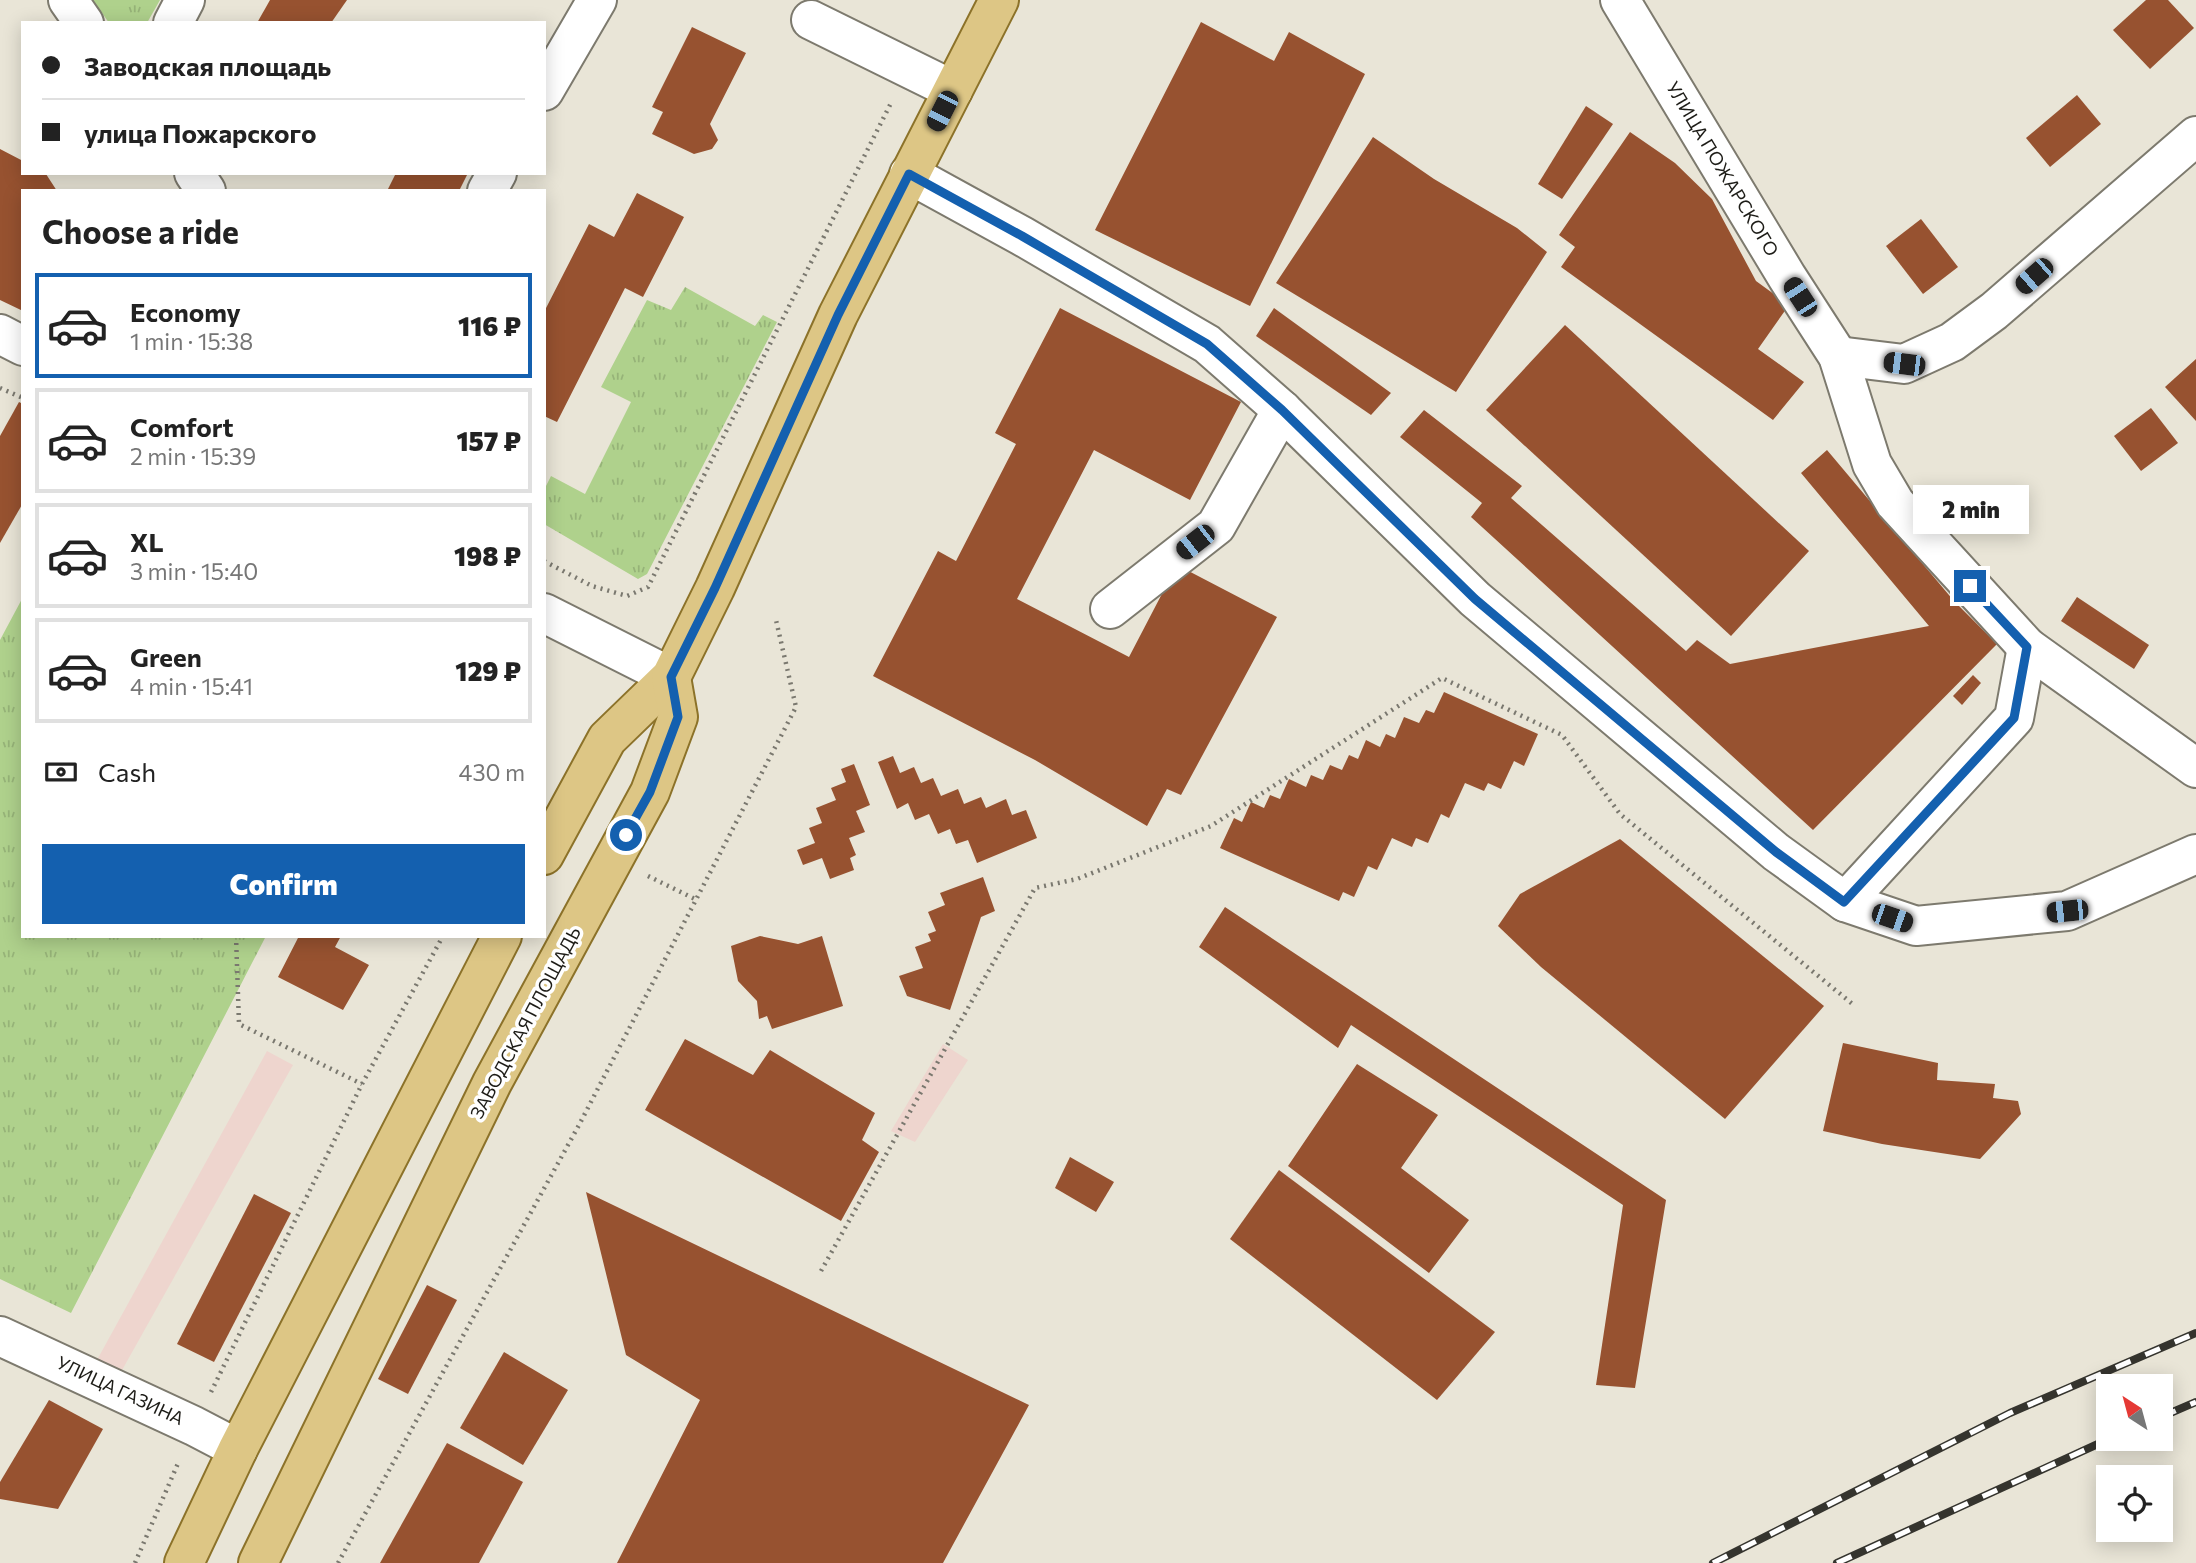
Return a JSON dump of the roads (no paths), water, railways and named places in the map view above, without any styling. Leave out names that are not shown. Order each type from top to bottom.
[{"type":"main road","points":[[546,851],[607,739],[671,677],[715,588],[838,315],[999,0]]},
{"type":"main road","name":"ЗАВОДСКАЯ ПЛОЩАДЬ","points":[[258,1563],[492,1083],[650,792],[678,717],[671,677]]},
{"type":"main road","points":[[184,1563],[238,1449],[501,938]]},
{"type":"street","points":[[68,0],[83,21]]},
{"type":"street","points":[[174,21],[185,0]]},
{"type":"street","points":[[546,88],[597,0]]},
{"type":"street","name":"УЛИЦА ПОЖАРСКОГО","points":[[1622,1],[1787,277],[1838,356],[1871,464],[1895,503],[2027,647],[2196,768]]},
{"type":"street","points":[[811,20],[953,90]]},
{"type":"street","points":[[1838,356],[1904,364],[1952,342],[1994,311],[2196,136]]},
{"type":"street","points":[[909,174],[1022,236],[1207,344],[1282,410],[1475,599],[1776,852],[1844,902],[1916,926],[2067,911],[2196,854]]},
{"type":"street","points":[[0,334],[21,345]]},
{"type":"street","points":[[1110,608],[1216,526],[1282,410]]},
{"type":"street","points":[[546,613],[671,677]]},
{"type":"street","points":[[1844,902],[2014,718],[2027,647]]},
{"type":"street","name":"УЛИЦА ГАЗИНА","points":[[0,1336],[238,1449]]},
{"type":"railway","points":[[1713,1563],[2010,1413],[2196,1333]]},
{"type":"railway","points":[[2174,1411],[2196,1402]]},
{"type":"railway","points":[[1837,1563],[2096,1445]]}]
